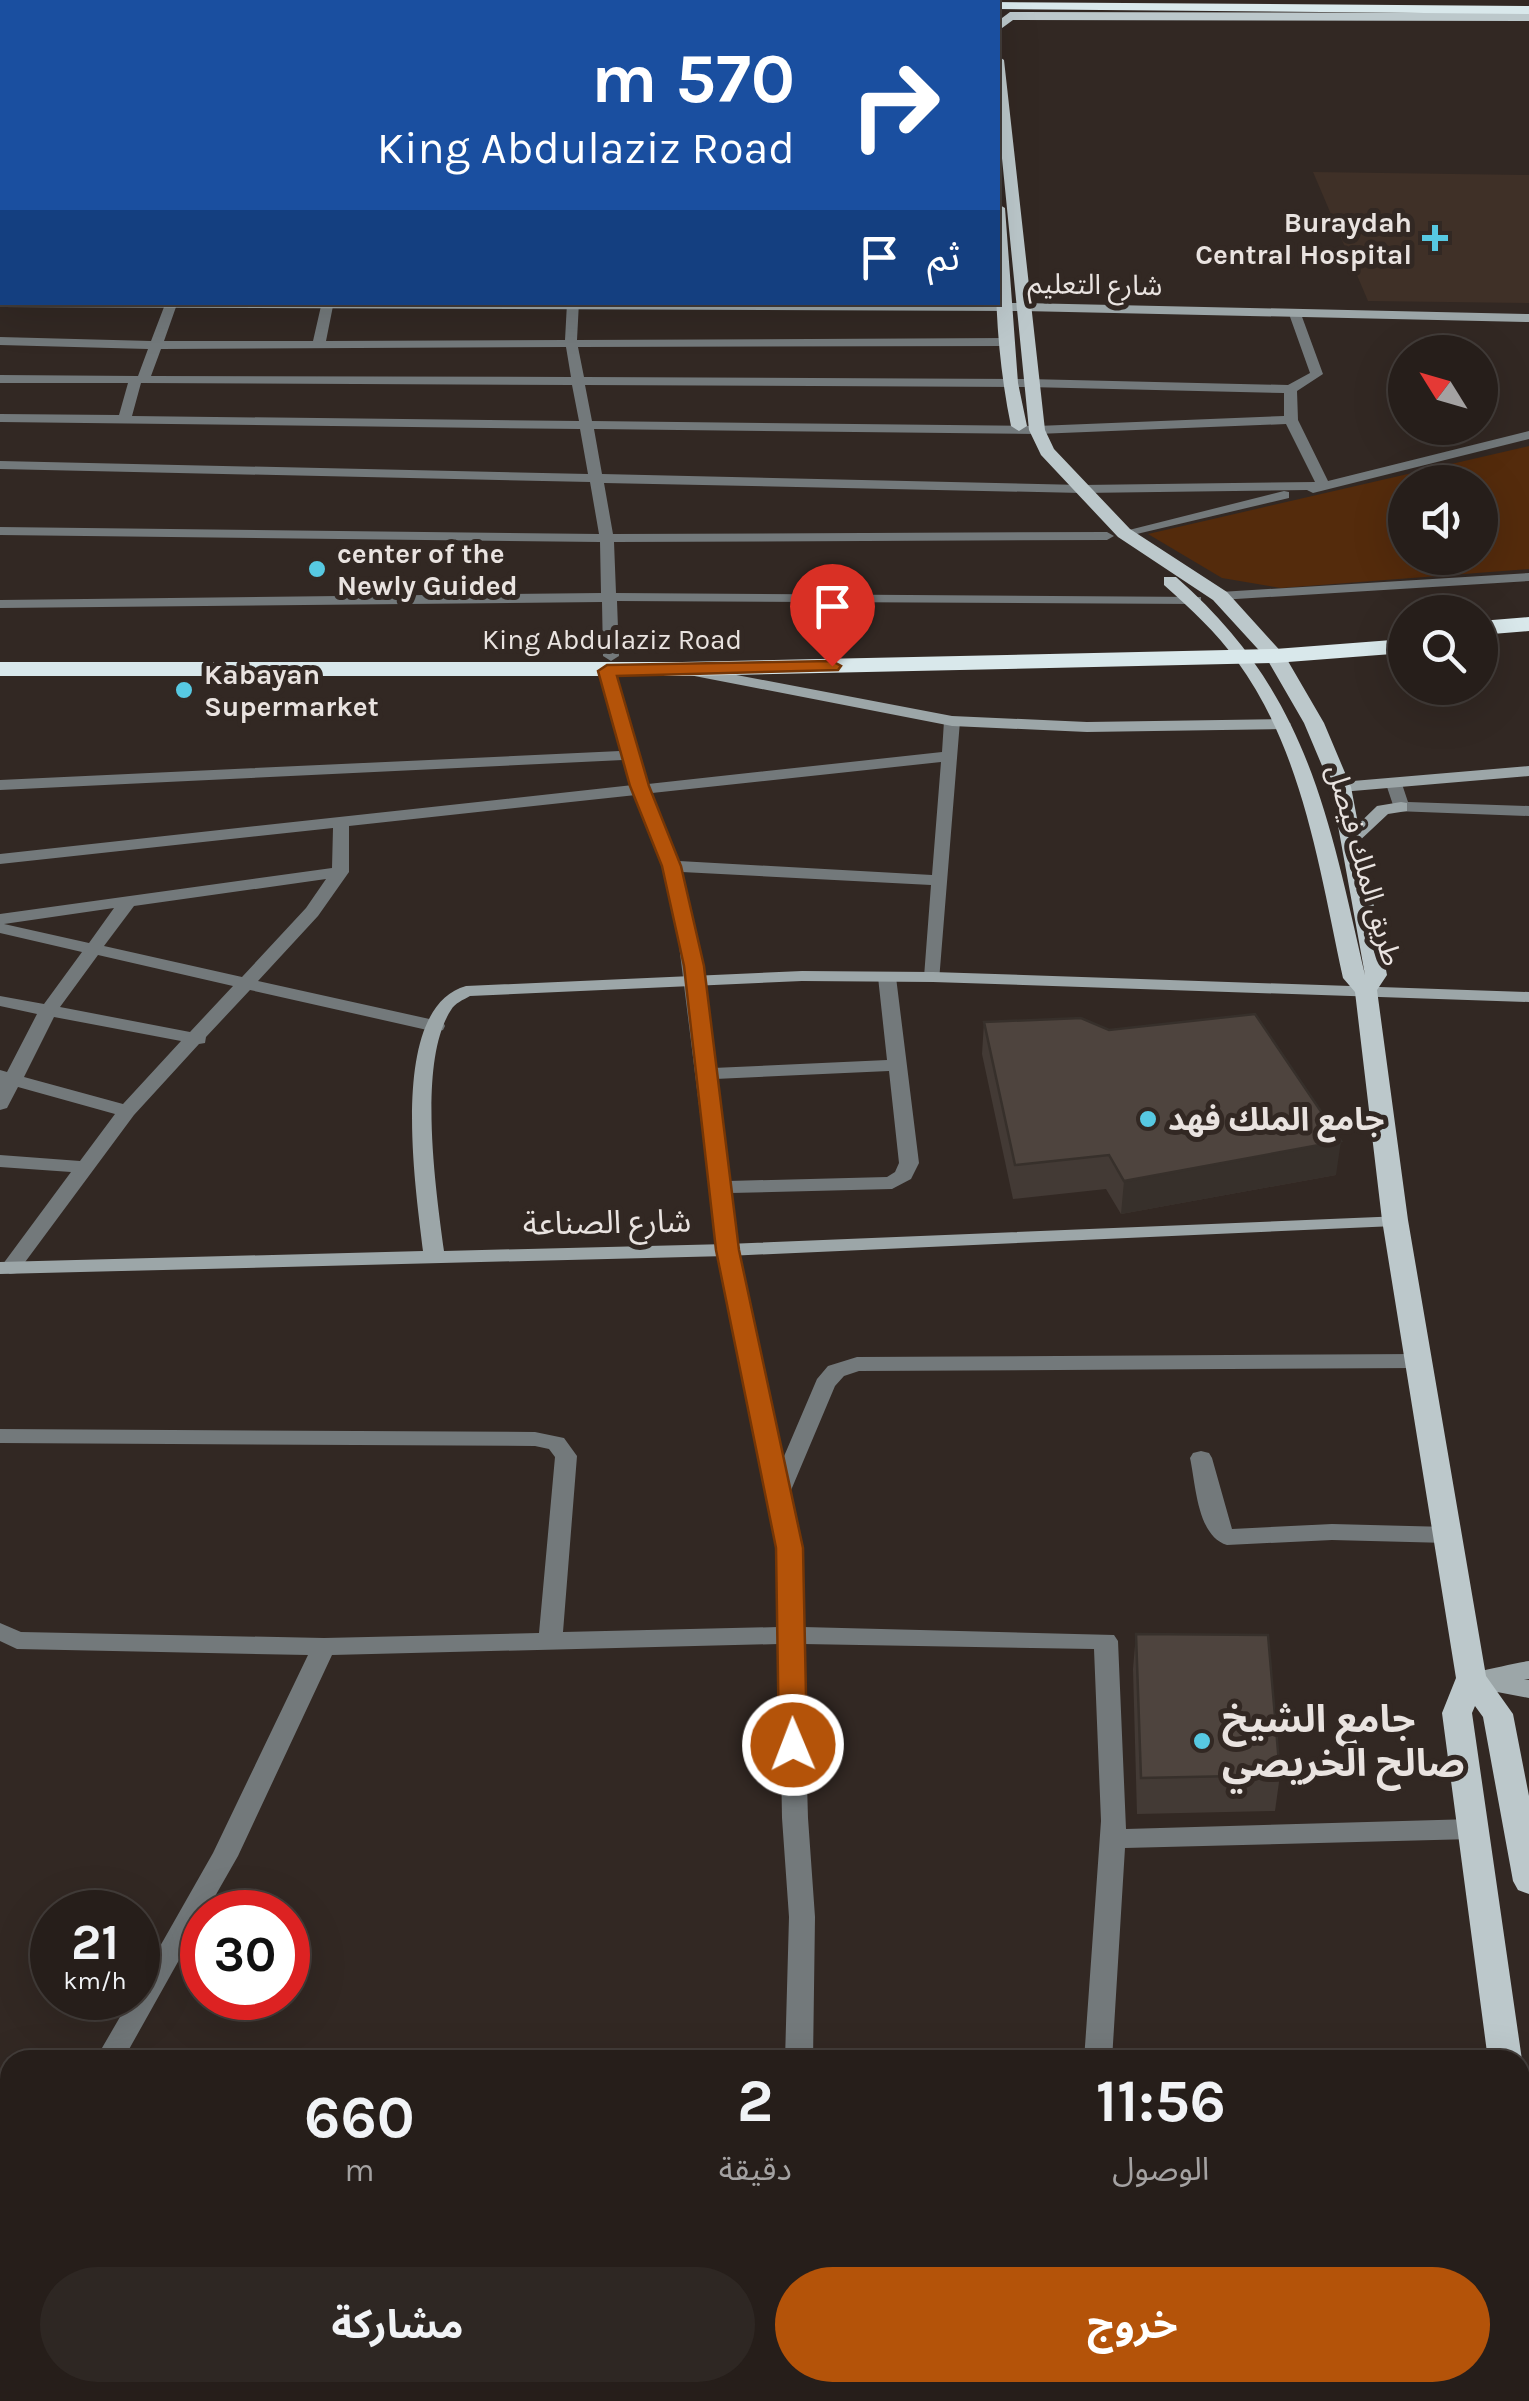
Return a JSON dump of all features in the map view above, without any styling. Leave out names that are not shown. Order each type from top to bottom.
[{"type":"highway","points":[[1231,0],[1529,10]]},
{"type":"highway","points":[[1000,4],[1411,5]]},
{"type":"highway","points":[[1498,627],[1529,624]]},
{"type":"highway","name":"King Abdulaziz Road","points":[[0,669],[609,664],[1255,651],[1388,636]]},
{"type":"highway","points":[[1498,639],[1529,637]]},
{"type":"highway","name":"King Abdulaziz Road","points":[[0,655],[609,664],[682,670],[1388,647]]},
{"type":"main road","points":[[1004,17],[1033,8],[1034,0]]},
{"type":"main road","points":[[1051,0],[1062,14],[1095,16]]},
{"type":"main road","points":[[1004,17],[1529,10]]},
{"type":"main road","name":"طريق الملك فيصل","points":[[1000,100],[1010,303],[1006,342],[1019,383]]},
{"type":"main road","name":"طريق الملك فيصل","points":[[1000,224],[1028,430],[1071,489],[1116,534],[1255,651],[1316,812],[1354,978],[1366,990],[1395,1220],[1471,1678],[1498,1714],[1529,1882]]},
{"type":"main road","name":"طريق الملك فيصل","points":[[1116,534],[1220,596],[1255,651],[1314,722],[1341,787],[1376,975],[1366,990]]},
{"type":"main road","name":"طريق الملك فيصل","points":[[1471,1678],[1457,1713],[1504,2050]]},
{"type":"street","name":"شارع التعليم","points":[[1010,303],[1529,308]]},
{"type":"street","name":"شارع التعليم","points":[[1010,303],[1529,318]]},
{"type":"street","name":"شارع التعليم","points":[[85,305],[409,305]]},
{"type":"street","points":[[574,305],[571,342],[606,538],[609,664],[629,754],[672,866],[694,966],[692,981],[728,1250],[790,1548],[794,1818],[802,1917],[799,2050]]},
{"type":"street","points":[[319,344],[326,306]]},
{"type":"street","points":[[124,420],[170,307]]},
{"type":"street","points":[[0,379],[1019,383],[1290,388],[1317,374],[1294,314]]},
{"type":"street","points":[[0,341],[156,345],[1006,342]]},
{"type":"street","points":[[1290,388],[1291,420],[1324,486]]},
{"type":"street","points":[[0,418],[1028,430],[1291,420]]},
{"type":"street","points":[[0,531],[606,538],[1116,534],[1529,434]]},
{"type":"street","points":[[0,464],[1071,489],[1324,486]]},
{"type":"street","points":[[1220,596],[1529,577]]},
{"type":"street","points":[[0,604],[609,596],[1196,600]]},
{"type":"street","points":[[682,670],[952,720],[1087,727],[1283,724]]},
{"type":"street","points":[[933,977],[952,720]]},
{"type":"street","points":[[0,785],[629,754]]},
{"type":"street","points":[[0,859],[639,786],[949,756]]},
{"type":"street","points":[[1341,787],[1529,771]]},
{"type":"street","points":[[1394,784],[1401,806]]},
{"type":"street","points":[[1350,840],[1383,810],[1401,806],[1529,811]]},
{"type":"street","points":[[5,1268],[127,1111],[312,912],[340,872],[341,823]]},
{"type":"street","points":[[672,866],[938,880]]},
{"type":"street","points":[[0,919],[340,872]]},
{"type":"street","points":[[0,1104],[8,1077],[48,1011],[127,903]]},
{"type":"street","points":[[0,928],[436,1026]]},
{"type":"street","points":[[719,1187],[892,1183],[904,1175],[909,1163],[887,977]]},
{"type":"street","points":[[434,1256],[422,1147],[428,1057],[436,1026],[451,999],[486,987],[933,977],[1529,997]]},
{"type":"street","points":[[0,1002],[198,1039]]},
{"type":"street","points":[[704,1074],[898,1065]]},
{"type":"street","points":[[8,1077],[127,1111]]},
{"type":"street","points":[[0,1161],[84,1167]]},
{"type":"street","name":"شارع الصناعة","points":[[5,1268],[728,1250],[1395,1220]]},
{"type":"street","points":[[780,1492],[825,1384],[836,1371],[857,1364],[1418,1361]]},
{"type":"street","points":[[0,1436],[516,1438],[556,1443],[566,1456],[550,1641]]},
{"type":"street","points":[[1202,1458],[1218,1530],[1227,1537],[1332,1532],[1448,1535]]},
{"type":"street","points":[[0,1632],[17,1640],[324,1647],[791,1635],[1106,1641],[1113,1838],[1099,2050]]},
{"type":"street","points":[[115,2050],[225,1856],[324,1647]]},
{"type":"street","points":[[1471,1678],[1529,1670]]},
{"type":"street","points":[[1471,1678],[1529,1689]]},
{"type":"street","points":[[1113,1838],[1474,1830]]},
{"type":"shaded area","name":"Buraydah Central Hospital","points":[[1313,172],[1529,175],[1529,303],[1368,301]]},
{"type":"shaded area","points":[[1529,446],[1529,569],[1498,571],[1498,465],[1447,465]]},
{"type":"shaded area","points":[[1388,479],[1388,575],[1451,575],[1281,588],[1222,578],[1148,534]]},
{"type":"building","name":"جامع الملك فهد","points":[[1255,1014],[1341,1141],[1124,1181],[1109,1155],[1015,1165],[984,1022],[1081,1018],[1109,1030]]},
{"type":"building","name":"جامع الشيخ صالح الخريصي","points":[[1136,1634],[1268,1635],[1280,1775],[1141,1778]]},
{"type":"place","name":"Buraydah Central Hospital","points":[[1435,238]]},
{"type":"place","name":"center of the Newly Guided","points":[[317,569]]},
{"type":"place","name":"Kabayan Supermarket","points":[[184,690]]},
{"type":"place","name":"جامع الملك فهد","points":[[1148,1119]]},
{"type":"place","name":"جامع الشيخ صالح الخريصي","points":[[1202,1741]]},
{"type":"route","points":[[793,1745],[790,1548],[728,1250],[692,981],[694,966],[672,866],[639,786],[607,671],[832,666]]}]
